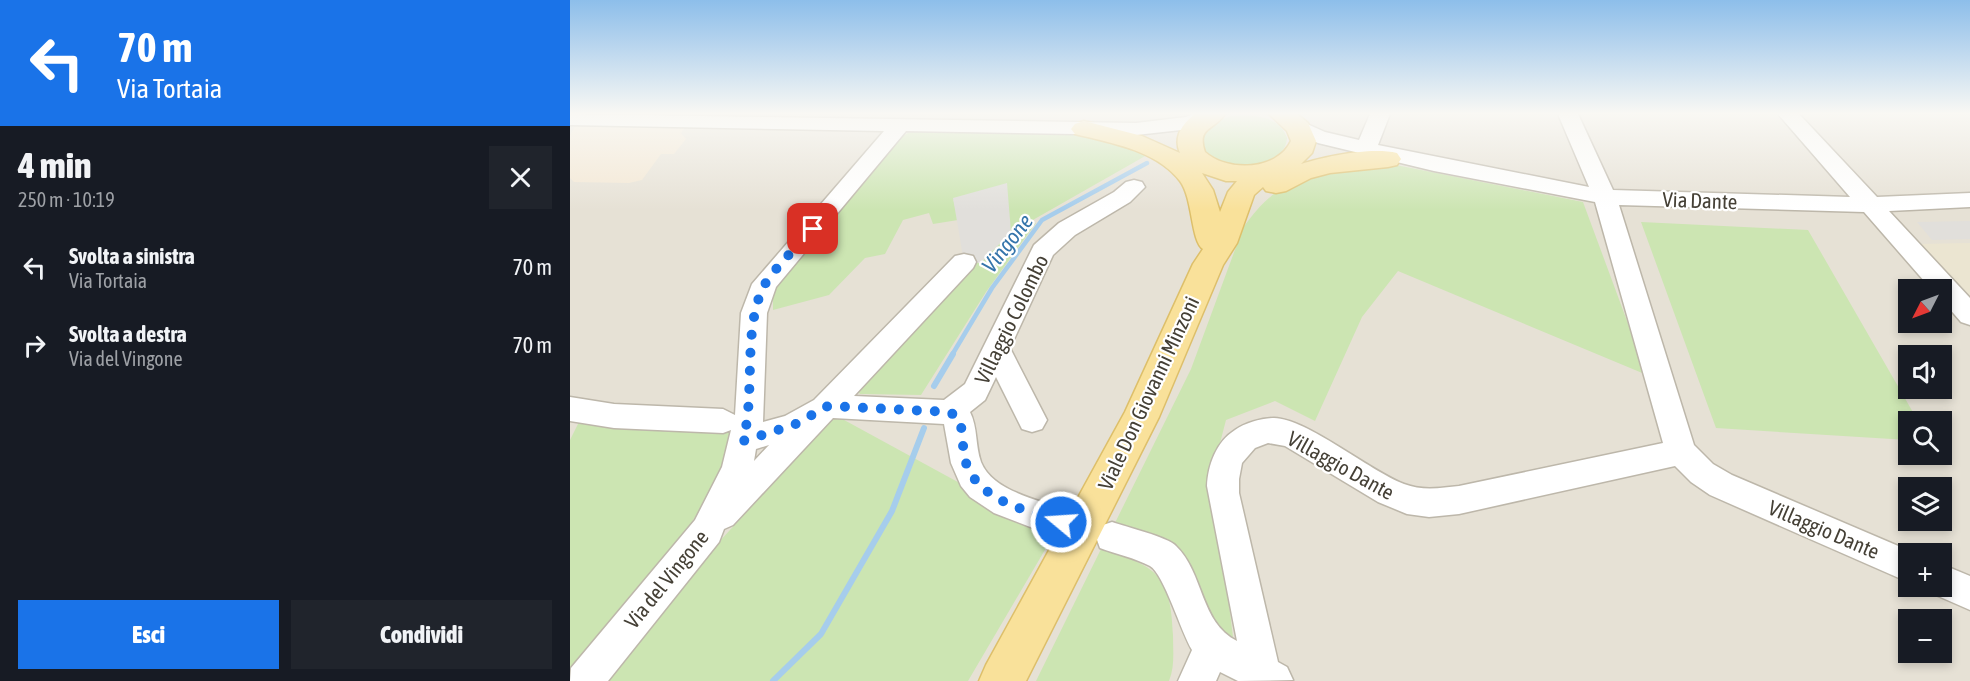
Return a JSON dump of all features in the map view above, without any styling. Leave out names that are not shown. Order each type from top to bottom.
[{"type":"main road","points":[[1143,146],[1177,163],[1191,176],[1200,191],[1213,249]]},
{"type":"main road","points":[[1190,147],[1200,161],[1210,167],[1235,174],[1262,173],[1276,169],[1297,156],[1302,146]]},
{"type":"main road","points":[[1213,249],[1237,228],[1258,198],[1285,180],[1377,153]]},
{"type":"main road","name":"Viale Don Giovanni Minzoni","points":[[1210,167],[1219,189],[1221,203],[1213,249]]},
{"type":"main road","name":"Viale Don Giovanni Minzoni","points":[[1002,681],[1141,417],[1213,249],[1242,192],[1262,173]]},
{"type":"street","name":"Via del Vingone","points":[[584,681],[707,531],[737,467],[733,431],[749,418],[754,313],[765,284],[882,146]]},
{"type":"street","points":[[1186,146],[1190,147]]},
{"type":"street","name":"Via Dante","points":[[1350,146],[1377,153],[1605,197],[1872,205],[1970,200]]},
{"type":"street","points":[[1377,153],[1378,146]]},
{"type":"street","name":"Villaggio Dante","points":[[1582,146],[1605,197],[1682,452],[1702,473],[1721,485],[1898,562]]},
{"type":"street","points":[[1817,146],[1970,315]]},
{"type":"street","name":"Via Dante","points":[[1297,156],[1377,153]]},
{"type":"street","name":"Villaggio Colombo","points":[[949,412],[975,392],[1043,251],[1067,229],[1134,188]]},
{"type":"street","points":[[707,531],[964,262]]},
{"type":"street","points":[[997,350],[1032,420]]},
{"type":"street","points":[[570,409],[733,431],[784,429],[828,406],[949,412],[958,417],[963,430],[964,460],[972,478],[988,493],[1012,505],[1061,522]]},
{"type":"street","name":"Villaggio Dante","points":[[1269,678],[1223,493],[1222,473],[1230,454],[1242,441],[1259,432],[1273,430],[1287,432],[1348,470],[1394,494],[1427,505],[1682,452]]},
{"type":"street","points":[[1112,537],[1163,555],[1174,569],[1197,625],[1212,648],[1269,678]]},
{"type":"street","points":[[1952,585],[1970,593]]},
{"type":"street","points":[[1197,681],[1212,648]]},
{"type":"shaded area","points":[[570,146],[1970,146],[1970,681],[570,681]]},
{"type":"shaded area","points":[[570,146],[681,146],[674,154],[661,154],[642,180],[629,183],[574,182],[570,178]]},
{"type":"shaded area","points":[[1007,183],[1011,232],[981,263],[964,262],[953,198]]},
{"type":"shaded area","points":[[1970,221],[1970,239],[1932,240],[1917,222]]},
{"type":"shaded area","points":[[1970,243],[1970,300],[1952,279],[1919,244]]},
{"type":"green space","points":[[893,146],[1119,146],[1147,155],[1017,229],[1036,223],[986,292],[921,395],[860,394],[856,389],[964,262],[981,263],[953,198],[958,220],[933,224],[929,213],[903,220],[885,254],[865,258],[829,295],[773,310],[773,293],[782,277]]},
{"type":"green space","points":[[1202,146],[1284,146],[1274,158],[1248,166],[1219,162],[1208,157]]},
{"type":"green space","points":[[1369,164],[1396,165],[1583,202],[1647,375],[1398,271],[1362,317],[1315,421],[1275,401],[1226,420],[1213,470],[1233,637],[1223,641],[1167,548],[1112,529],[1191,369],[1243,228],[1270,197],[1284,187],[1313,176]]},
{"type":"green space","points":[[1641,222],[1808,230],[1898,386],[1898,399],[1905,399],[1912,411],[1898,411],[1898,439],[1716,428]]},
{"type":"green space","points":[[835,415],[967,487],[1056,531],[968,681],[608,681],[719,542]]},
{"type":"green space","points":[[736,419],[729,451],[715,486],[682,537],[570,671],[570,440],[580,420]]},
{"type":"green space","points":[[1101,549],[1135,561],[1157,576],[1164,585],[1172,614],[1173,664],[1169,681],[1036,681]]},
{"type":"waterway","name":"Vingone","points":[[952,355],[992,288],[1042,220],[1147,163]]},
{"type":"waterway","name":"Vingone","points":[[934,386],[953,354]]},
{"type":"waterway","name":"Vingone","points":[[773,681],[821,634],[892,511],[924,428]]},
{"type":"route","points":[[813,229],[765,284],[754,313],[749,418],[743,441],[794,425],[828,406],[949,412],[958,417],[963,430],[964,460],[972,478],[988,493],[1012,505],[1061,522]]}]
